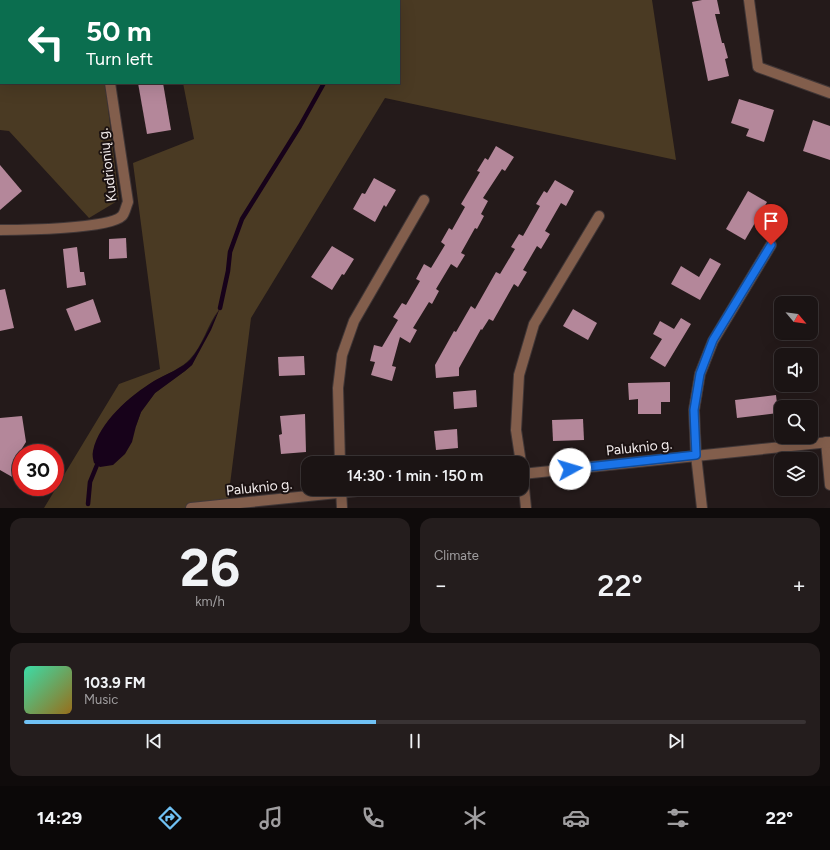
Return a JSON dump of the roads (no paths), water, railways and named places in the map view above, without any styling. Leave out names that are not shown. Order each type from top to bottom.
[{"type":"street","points":[[749,0],[758,67],[830,93]]},
{"type":"street","name":"Kudrionių g.","points":[[0,230],[59,229],[115,221],[123,215],[128,202],[110,84]]},
{"type":"street","points":[[340,456],[338,388],[342,355],[354,321],[424,200]]},
{"type":"street","points":[[520,456],[516,430],[519,375],[534,324],[599,216]]},
{"type":"street","points":[[702,508],[696,455],[694,410],[700,374],[713,340],[771,245]]},
{"type":"street","points":[[828,442],[830,485]]},
{"type":"street","name":"Paluknio g.","points":[[529,471],[828,442]]},
{"type":"street","name":"Paluknio g.","points":[[191,508],[301,496]]},
{"type":"street","points":[[341,496],[342,508]]},
{"type":"street","points":[[525,496],[526,508]]},
{"type":"waterway","points":[[220,308],[228,271],[230,252],[242,219],[300,126],[323,84]]},
{"type":"waterway","points":[[88,504],[90,482],[97,465]]}]
